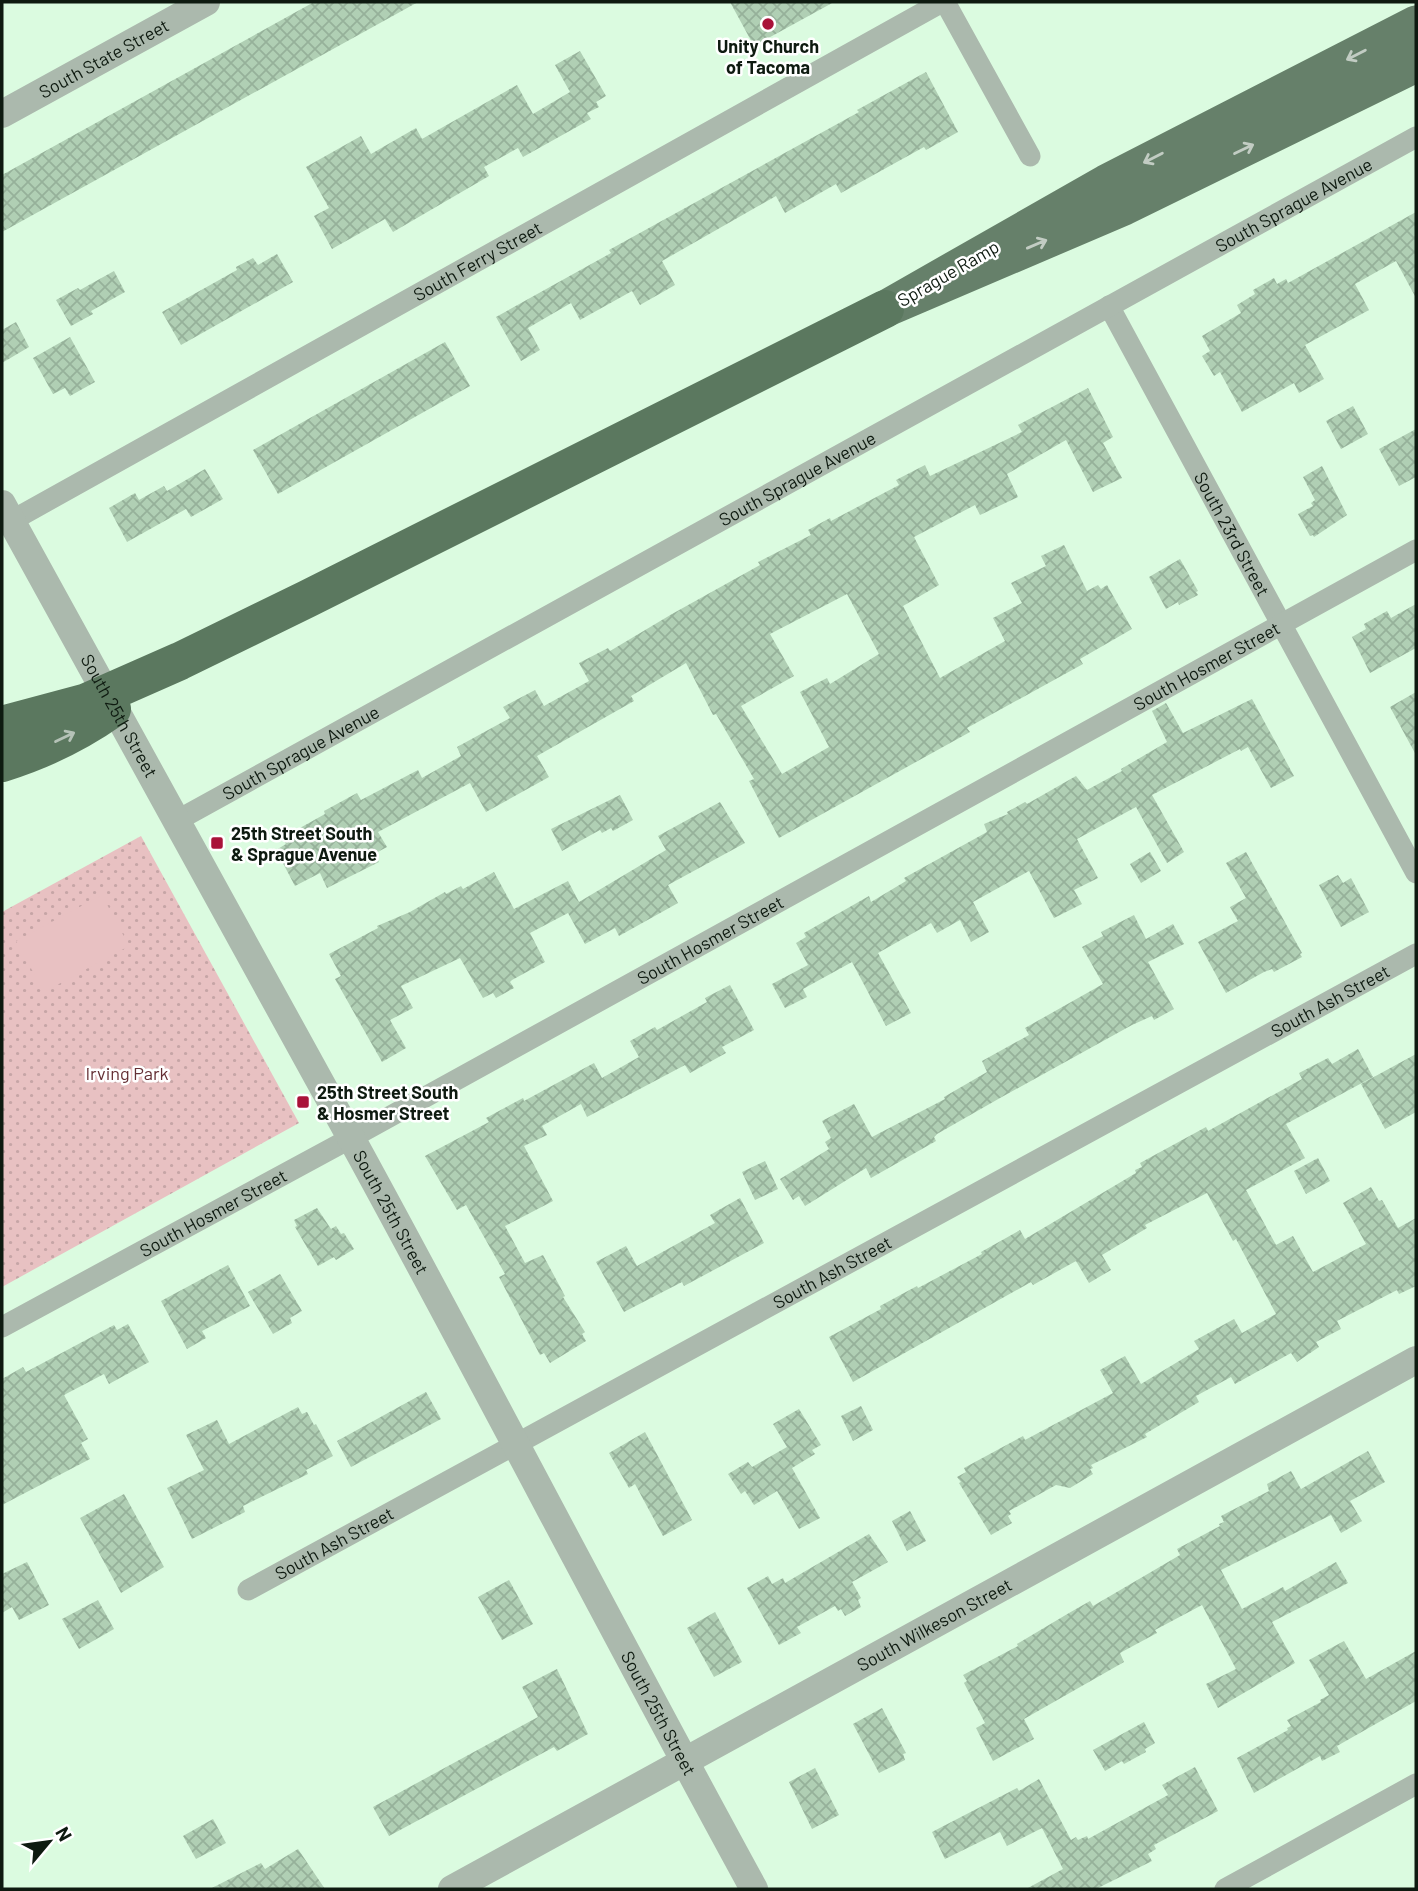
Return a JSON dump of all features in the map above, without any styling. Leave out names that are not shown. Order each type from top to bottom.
[{"type":"highway","name":"Sprague Ramp","points":[[885,309],[1106,183],[1416,24]]},
{"type":"highway","name":"Sprague Ramp","points":[[885,309],[1124,207],[1416,64]]},
{"type":"highway","points":[[3,724],[87,702],[180,661],[885,309]]},
{"type":"highway","points":[[2,763],[31,754],[89,725],[180,661]]},
{"type":"street","name":"South State Street","points":[[2,114],[206,2]]},
{"type":"street","points":[[943,2],[1030,156]]},
{"type":"street","name":"South Ferry Street","points":[[7,513],[943,2]]},
{"type":"street","name":"South Sprague Avenue","points":[[178,820],[1416,137]]},
{"type":"street","name":"South 23rd Street","points":[[1109,306],[1416,873]]},
{"type":"street","name":"South 25th Street","points":[[7,513],[155,777],[188,843],[351,1138],[754,1889]]},
{"type":"street","name":"South Hosmer Street","points":[[2,1327],[351,1138],[1416,550]]},
{"type":"street","name":"South Ash Street","points":[[248,1590],[1416,954]]},
{"type":"street","name":"South Wilkeson Street","points":[[452,1889],[1416,1360]]},
{"type":"street","points":[[1225,1889],[1416,1784]]},
{"type":"green space","name":"Irving Park","points":[[141,836],[299,1123],[2,1287],[2,912]]},
{"type":"green space","points":[[102,895],[129,946],[44,992],[16,941]]},
{"type":"building","points":[[314,2],[418,2],[2,232],[2,175]]},
{"type":"building","name":"Unity Church of Tacoma","points":[[730,2],[834,2],[754,46]]},
{"type":"building","points":[[580,51],[606,96],[596,102],[599,107],[587,113],[591,119],[523,157],[518,148],[484,167],[489,176],[393,232],[385,219],[332,249],[314,216],[329,208],[306,167],[361,136],[371,154],[416,128],[422,139],[517,85],[533,114],[570,92],[555,65]]},
{"type":"building","points":[[926,72],[958,132],[926,150],[924,147],[841,193],[836,184],[785,213],[776,196],[662,261],[675,285],[640,305],[632,291],[580,320],[571,303],[528,328],[540,350],[521,361],[496,317],[611,253],[609,250]]},
{"type":"building","points":[[1416,212],[1416,298],[1396,261],[1355,284],[1369,310],[1305,345],[1324,379],[1299,393],[1294,383],[1242,412],[1220,372],[1214,376],[1202,356],[1210,351],[1202,336],[1241,313],[1237,305],[1255,294],[1253,290],[1274,278],[1277,284],[1286,279],[1288,283]]},
{"type":"building","points":[[277,254],[293,282],[181,345],[162,312],[237,270],[236,267],[253,258],[258,265]]},
{"type":"building","points":[[114,271],[125,292],[71,326],[56,300]]},
{"type":"building","points":[[16,322],[29,347],[2,363],[2,330]]},
{"type":"building","points":[[70,337],[95,382],[70,396],[65,388],[53,394],[33,358]]},
{"type":"building","points":[[445,342],[470,386],[278,494],[253,450]]},
{"type":"building","points":[[1088,388],[1113,437],[1103,443],[1122,478],[1093,492],[1066,440],[1007,474],[1018,497],[980,515],[975,505],[914,537],[939,585],[903,606],[940,678],[1005,641],[993,618],[1022,603],[1011,583],[1046,566],[1041,556],[1064,545],[1087,591],[1098,585],[1101,589],[1107,585],[1132,629],[1080,659],[1083,664],[967,728],[970,732],[779,838],[749,781],[754,779],[716,714],[713,715],[686,663],[631,696],[634,701],[537,756],[549,777],[486,812],[470,783],[378,832],[387,847],[374,854],[379,862],[327,888],[320,873],[295,886],[276,850],[286,844],[283,840],[292,835],[291,833],[325,814],[324,811],[357,793],[361,800],[418,770],[422,778],[461,756],[457,747],[510,718],[503,707],[535,690],[544,706],[589,681],[579,663],[608,648],[610,651],[760,565],[758,562],[811,535],[808,530],[830,518],[831,521],[899,485],[896,480],[925,465],[930,476],[1022,432],[1018,425]],"holes":[[[847,594],[879,654],[830,684],[827,678],[800,692],[829,747],[782,774],[741,706],[794,676],[770,634]]]},
{"type":"building","points":[[1353,406],[1368,434],[1341,449],[1326,421]]},
{"type":"building","points":[[1416,429],[1416,477],[1399,486],[1379,449]]},
{"type":"building","points":[[1322,466],[1347,515],[1314,537],[1310,536],[1298,514],[1313,506],[1311,503],[1315,500],[1303,477]]},
{"type":"building","points":[[205,469],[223,499],[191,517],[186,509],[127,542],[109,508],[135,493],[139,500],[164,486],[167,491]]},
{"type":"building","points":[[1180,559],[1198,595],[1166,609],[1149,577]]},
{"type":"building","points":[[1416,604],[1416,648],[1370,673],[1352,637],[1366,629],[1364,624],[1387,611],[1391,618]]},
{"type":"building","points":[[1416,692],[1416,755],[1390,707]]},
{"type":"building","points":[[1252,699],[1294,776],[1271,788],[1248,747],[1152,795],[1184,852],[1167,863],[1136,807],[1077,839],[1098,878],[1074,890],[1082,904],[1054,918],[1029,871],[973,902],[989,932],[971,942],[960,920],[937,933],[931,923],[878,953],[911,1013],[886,1026],[852,962],[803,989],[807,997],[785,1008],[772,984],[808,965],[796,943],[806,937],[804,933],[869,896],[871,902],[906,881],[904,878],[987,832],[984,824],[1008,814],[1007,812],[1025,802],[1027,804],[1076,776],[1087,790],[1122,771],[1121,769],[1167,742],[1152,711],[1166,703],[1183,733]]},
{"type":"building","points":[[620,795],[633,820],[613,831],[611,828],[602,833],[600,830],[562,851],[551,829]]},
{"type":"building","points":[[720,802],[745,843],[668,885],[678,903],[619,936],[615,928],[585,944],[568,913],[530,933],[545,962],[512,980],[510,982],[514,988],[496,998],[493,993],[483,998],[460,958],[401,986],[413,1008],[390,1020],[406,1048],[382,1062],[335,979],[341,976],[329,954],[445,892],[446,894],[461,886],[463,889],[494,872],[514,909],[568,881],[579,902],[666,850],[658,836]]},
{"type":"building","points":[[1150,852],[1161,871],[1141,883],[1130,864]]},
{"type":"building","points":[[1246,852],[1302,957],[1274,972],[1272,969],[1264,972],[1226,993],[1198,942],[1238,921],[1230,907],[1246,898],[1226,863]]},
{"type":"building","points":[[1338,875],[1343,883],[1351,878],[1369,912],[1341,927],[1319,885]]},
{"type":"building","points":[[1134,915],[1146,939],[1173,924],[1184,944],[1148,962],[1174,1009],[1154,1020],[1152,1016],[1132,1025],[1000,1098],[937,1134],[934,1137],[936,1141],[871,1178],[866,1168],[805,1206],[799,1196],[793,1200],[780,1179],[829,1149],[825,1142],[831,1138],[822,1121],[854,1104],[872,1137],[945,1099],[944,1097],[987,1072],[982,1061],[1029,1035],[1025,1028],[1103,984],[1082,947],[1103,936],[1101,932]]},
{"type":"building","points":[[730,985],[754,1030],[722,1047],[726,1053],[690,1073],[685,1065],[587,1117],[581,1104],[542,1126],[547,1135],[524,1146],[553,1201],[505,1226],[525,1263],[543,1255],[565,1296],[563,1297],[585,1332],[582,1334],[586,1341],[550,1363],[544,1353],[540,1355],[499,1277],[505,1274],[466,1205],[457,1210],[425,1156],[489,1122],[486,1118],[594,1063],[602,1078],[639,1057],[630,1041],[655,1027],[657,1030],[707,1002],[705,998]]},
{"type":"building","points":[[1358,1049],[1373,1077],[1286,1124],[1305,1158],[1246,1190],[1276,1245],[1293,1236],[1313,1272],[1366,1244],[1343,1203],[1371,1187],[1398,1228],[1416,1218],[1416,1286],[1399,1294],[1397,1290],[1337,1321],[1341,1329],[1316,1342],[1319,1347],[1297,1362],[1291,1353],[1235,1384],[1231,1377],[1196,1396],[1199,1402],[1145,1434],[1147,1437],[1091,1465],[1093,1474],[1070,1488],[1056,1485],[1009,1511],[1011,1514],[1008,1516],[1012,1523],[991,1535],[959,1483],[961,1482],[957,1477],[966,1472],[964,1468],[1023,1436],[1025,1440],[1113,1393],[1100,1370],[1125,1356],[1141,1384],[1199,1349],[1194,1341],[1234,1319],[1242,1333],[1276,1314],[1236,1239],[1233,1241],[1207,1193],[1145,1225],[1147,1228],[1102,1255],[1111,1270],[1089,1283],[1076,1261],[1033,1285],[1031,1282],[853,1382],[829,1337],[881,1309],[880,1306],[982,1254],[981,1252],[1020,1230],[1025,1239],[1136,1173],[1135,1170],[1142,1167],[1140,1163],[1206,1127],[1208,1131],[1302,1079],[1299,1073],[1328,1058],[1332,1064]]},
{"type":"building","points":[[1416,1054],[1416,1112],[1385,1129],[1361,1084]]},
{"type":"building","points":[[1318,1158],[1330,1181],[1306,1194],[1294,1171]]},
{"type":"building","points":[[765,1161],[778,1189],[755,1200],[742,1172]]},
{"type":"building","points":[[740,1198],[764,1243],[684,1286],[682,1282],[624,1312],[596,1262],[626,1246],[637,1266],[715,1223],[710,1215]]},
{"type":"building","points":[[317,1208],[331,1229],[336,1226],[354,1249],[336,1260],[334,1257],[318,1266],[295,1227],[297,1226],[294,1220]]},
{"type":"building","points":[[228,1265],[250,1306],[202,1331],[206,1338],[187,1349],[161,1301]]},
{"type":"building","points":[[280,1274],[302,1311],[290,1318],[292,1323],[273,1334],[248,1292]]},
{"type":"building","points":[[128,1324],[149,1362],[109,1384],[104,1374],[64,1395],[88,1439],[81,1443],[90,1459],[2,1505],[2,1379],[23,1367],[26,1372],[114,1325],[117,1330]]},
{"type":"building","points":[[426,1392],[441,1419],[351,1467],[337,1441]]},
{"type":"building","points":[[861,1406],[873,1430],[853,1441],[841,1416]]},
{"type":"building","points":[[298,1407],[302,1414],[307,1412],[314,1425],[316,1424],[333,1456],[306,1470],[308,1474],[243,1506],[245,1512],[192,1539],[167,1488],[204,1470],[186,1435],[217,1420],[229,1444]]},
{"type":"building","points":[[799,1409],[821,1445],[812,1450],[815,1454],[792,1468],[820,1518],[799,1529],[777,1491],[754,1505],[745,1491],[741,1494],[728,1474],[748,1462],[752,1467],[787,1447],[773,1424]]},
{"type":"building","points":[[645,1432],[692,1520],[663,1536],[635,1484],[629,1488],[609,1453]]},
{"type":"building","points":[[1368,1451],[1385,1482],[1350,1501],[1362,1521],[1341,1533],[1331,1515],[1221,1570],[1242,1609],[1283,1587],[1285,1591],[1336,1562],[1348,1583],[1272,1622],[1295,1663],[1218,1708],[1206,1684],[1236,1669],[1202,1605],[1155,1630],[1157,1633],[1120,1653],[1124,1662],[1024,1719],[1034,1739],[993,1761],[976,1728],[985,1723],[964,1683],[967,1681],[963,1675],[1018,1646],[1017,1644],[1090,1601],[1093,1606],[1180,1555],[1177,1549],[1220,1526],[1219,1524],[1224,1522],[1221,1516],[1269,1491],[1267,1484],[1291,1471],[1301,1489]]},
{"type":"building","points":[[124,1494],[164,1567],[121,1593],[80,1518]]},
{"type":"building","points":[[910,1511],[926,1541],[907,1551],[892,1521]]},
{"type":"building","points":[[869,1534],[888,1562],[852,1582],[861,1598],[858,1600],[861,1607],[845,1616],[841,1609],[838,1611],[835,1606],[797,1627],[801,1633],[779,1645],[747,1588],[768,1576],[772,1584],[783,1578],[785,1583]]},
{"type":"building","points":[[27,1562],[49,1605],[19,1620],[12,1607],[2,1613],[2,1574]]},
{"type":"building","points":[[509,1580],[533,1624],[502,1640],[478,1597]]},
{"type":"building","points":[[98,1600],[114,1629],[79,1649],[62,1619]]},
{"type":"building","points":[[715,1612],[742,1662],[714,1677],[687,1628]]},
{"type":"building","points":[[1344,1641],[1366,1679],[1416,1651],[1416,1701],[1337,1746],[1340,1752],[1322,1761],[1320,1756],[1254,1793],[1237,1758],[1288,1730],[1291,1726],[1287,1720],[1329,1695],[1309,1660]]},
{"type":"building","points":[[557,1669],[588,1734],[557,1751],[554,1747],[389,1836],[373,1807],[538,1717],[522,1687]]},
{"type":"building","points":[[882,1708],[906,1753],[903,1754],[905,1760],[879,1773],[853,1724]]},
{"type":"building","points":[[1144,1722],[1155,1743],[1145,1749],[1146,1752],[1105,1771],[1093,1750]]},
{"type":"building","points":[[1195,1767],[1218,1811],[1154,1845],[1156,1849],[1148,1854],[1152,1861],[1096,1889],[1026,1889],[1063,1869],[1042,1828],[1007,1846],[1000,1832],[945,1859],[932,1832],[1039,1779],[1071,1840],[1087,1836],[1088,1839],[1168,1795],[1162,1785]]},
{"type":"building","points":[[815,1768],[839,1815],[812,1829],[789,1782]]},
{"type":"building","points":[[213,1819],[226,1843],[196,1859],[183,1836]]},
{"type":"building","points":[[298,1849],[325,1889],[210,1889],[261,1863],[265,1869]]},
{"type":"place","name":"Unity Church of Tacoma","points":[[768,24]]},
{"type":"place","name":"25th Street South & Sprague Avenue","points":[[217,843]]},
{"type":"place","name":"25th Street South & Hosmer Street","points":[[303,1102]]}]
